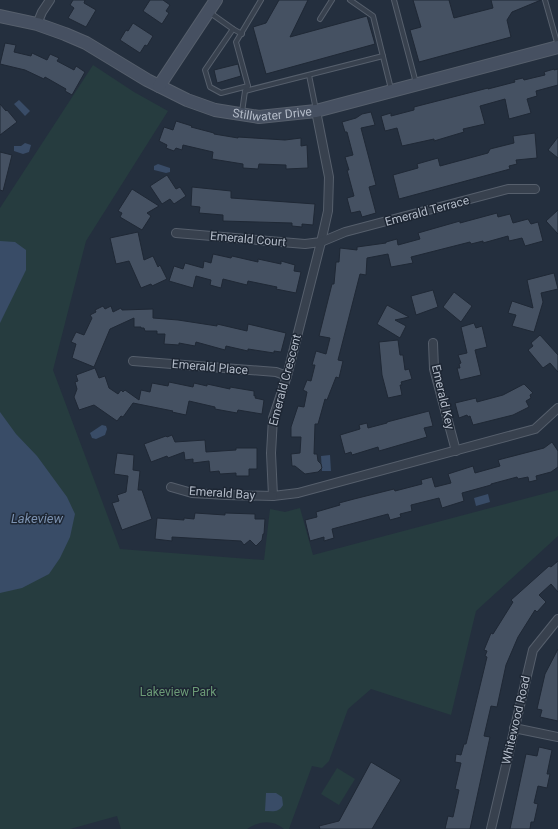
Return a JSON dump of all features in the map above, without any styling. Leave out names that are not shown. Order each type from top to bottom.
[{"type":"street","points":[[37,24],[42,12],[50,0]]},
{"type":"street","points":[[159,86],[216,0]]},
{"type":"street","name":"Stillwater Drive","points":[[0,16],[37,24],[86,43],[130,70],[187,100],[215,110],[259,117],[316,111],[558,47]]},
{"type":"street","name":"Emerald Crescent","points":[[273,496],[271,453],[273,418],[287,376],[328,211],[329,177],[316,111]]},
{"type":"street","name":"Emerald Terrace","points":[[321,242],[345,232],[508,189],[535,189]]},
{"type":"street","name":"Emerald Court","points":[[176,232],[305,244],[321,242]]},
{"type":"street","name":"Emerald Key","points":[[433,343],[434,369],[456,451]]},
{"type":"street","name":"Emerald Place","points":[[133,361],[276,372],[287,376]]},
{"type":"street","points":[[273,496],[298,493],[535,429],[558,408]]},
{"type":"street","name":"Emerald Bay","points":[[171,487],[192,493],[273,496]]},
{"type":"street","name":"Whitewood Road","points":[[491,829],[533,650],[558,619]]},
{"type":"street","points":[[514,728],[558,737]]},
{"type":"lane","points":[[242,114],[245,91],[248,86],[236,42],[261,0]]},
{"type":"lane","points":[[320,19],[332,0]]},
{"type":"lane","points":[[350,0],[373,16],[392,91]]},
{"type":"lane","points":[[394,0],[416,85]]},
{"type":"lane","points":[[545,0],[558,47]]},
{"type":"lane","points":[[209,12],[242,34]]},
{"type":"lane","points":[[233,29],[205,70],[210,87],[221,93],[248,86]]},
{"type":"lane","points":[[245,91],[383,56]]},
{"type":"lane","points":[[309,75],[316,111]]},
{"type":"green space","name":"Lakeview Park","points":[[93,65],[134,92],[168,111],[86,241],[53,370],[120,549],[264,560],[270,509],[285,512],[300,508],[313,555],[558,490],[558,536],[476,611],[451,715],[371,689],[348,709],[329,761],[322,768],[312,766],[289,829],[284,829],[270,822],[266,822],[256,824],[247,829],[121,829],[117,816],[70,829],[0,829],[0,208]]},
{"type":"green space","points":[[337,768],[355,779],[339,805],[321,794]]},
{"type":"water","points":[[19,100],[30,111],[25,116],[14,104]]},
{"type":"water","points":[[25,143],[31,145],[29,152],[23,154],[14,151],[14,146],[21,146]]},
{"type":"water","points":[[158,164],[170,168],[170,172],[166,173],[154,170],[154,166]]},
{"type":"water","points":[[0,241],[15,242],[26,250],[26,270],[0,323]]},
{"type":"water","name":"Lakeview","points":[[0,412],[16,434],[37,456],[67,497],[75,514],[70,537],[60,558],[49,574],[22,588],[0,593]]},
{"type":"water","points":[[102,425],[106,426],[107,429],[105,435],[96,439],[92,438],[90,433]]},
{"type":"water","points":[[330,455],[331,471],[322,471],[321,456]]},
{"type":"water","points":[[488,494],[490,502],[476,506],[474,498]]},
{"type":"water","points":[[266,793],[276,793],[282,797],[283,805],[281,808],[275,811],[265,811]]},
{"type":"building","points":[[73,0],[85,0],[84,3],[96,10],[86,27],[68,18],[74,8],[70,5]]},
{"type":"building","points":[[150,0],[163,0],[170,5],[166,11],[169,13],[162,24],[143,11]]},
{"type":"building","points":[[279,0],[308,0],[290,37],[367,16],[375,44],[266,74],[253,27],[266,23]]},
{"type":"building","points":[[413,0],[449,0],[454,18],[493,8],[491,0],[541,0],[512,12],[507,20],[511,37],[419,62],[410,30],[421,27]]},
{"type":"building","points":[[133,23],[153,36],[147,46],[145,45],[140,53],[120,40],[126,30],[128,31]]},
{"type":"building","points":[[5,43],[16,45],[14,52],[31,56],[32,53],[47,60],[50,54],[59,58],[57,61],[74,70],[76,66],[85,72],[72,95],[65,91],[66,89],[45,77],[44,79],[25,70],[0,64]]},
{"type":"building","points":[[238,64],[241,76],[217,83],[214,70]]},
{"type":"building","points":[[558,69],[558,85],[536,91],[537,96],[527,99],[531,113],[509,119],[505,99],[480,106],[485,124],[463,129],[464,132],[434,141],[434,139],[402,146],[397,128],[385,131],[381,116],[391,113],[391,116],[414,110],[414,107],[515,82],[514,80],[523,78],[524,80],[545,75],[544,72]]},
{"type":"building","points":[[0,104],[17,122],[0,135]]},
{"type":"building","points":[[371,112],[375,125],[361,128],[376,185],[369,187],[376,213],[362,217],[360,211],[351,213],[347,198],[354,196],[345,157],[353,155],[347,132],[345,132],[342,122]]},
{"type":"building","points":[[176,121],[214,134],[238,138],[285,140],[301,138],[301,146],[307,145],[308,168],[286,169],[286,165],[259,164],[258,169],[243,168],[243,164],[212,159],[213,152],[183,145],[182,150],[176,148],[174,151],[166,148],[167,145],[159,141],[164,127],[173,130]]},
{"type":"building","points":[[535,133],[537,158],[516,160],[517,164],[509,166],[510,169],[399,199],[393,175],[418,168],[417,164],[438,158],[440,166],[488,153],[490,149],[514,143],[513,136]]},
{"type":"building","points":[[558,137],[558,158],[548,150]]},
{"type":"building","points":[[0,152],[12,155],[3,191],[0,190]]},
{"type":"building","points":[[167,175],[176,189],[180,187],[186,196],[174,204],[170,199],[162,204],[150,186]]},
{"type":"building","points":[[192,187],[231,191],[231,198],[315,204],[313,225],[302,224],[302,227],[292,226],[292,223],[223,221],[223,215],[199,213],[200,207],[191,206]]},
{"type":"building","points":[[132,189],[159,206],[147,213],[151,216],[142,230],[120,217],[122,213],[118,211]]},
{"type":"building","points":[[558,210],[558,234],[546,221]]},
{"type":"building","points":[[497,213],[498,217],[510,214],[513,223],[528,219],[531,224],[538,222],[543,241],[525,246],[522,238],[509,241],[508,236],[483,243],[483,241],[471,244],[470,242],[411,257],[413,263],[391,267],[388,254],[367,258],[366,275],[360,274],[338,360],[343,361],[339,378],[336,377],[327,400],[325,399],[318,424],[315,424],[314,454],[317,454],[318,461],[322,468],[318,472],[305,474],[295,466],[292,466],[291,454],[300,453],[301,437],[291,437],[291,427],[298,406],[304,407],[307,392],[303,390],[307,380],[311,381],[315,365],[312,365],[316,351],[326,354],[330,338],[319,336],[332,284],[334,284],[336,262],[339,262],[340,248],[357,250],[357,247],[386,243],[397,239],[398,245],[420,239],[418,233],[460,221],[460,223]]},
{"type":"building","points":[[138,232],[144,260],[153,256],[158,267],[160,265],[167,279],[152,286],[151,284],[141,288],[129,261],[116,264],[110,238]]},
{"type":"building","points":[[213,254],[231,258],[232,256],[258,262],[258,259],[281,264],[281,261],[295,265],[294,271],[301,272],[296,293],[276,289],[277,287],[248,281],[247,285],[223,279],[221,288],[210,285],[211,280],[196,276],[193,288],[169,281],[174,266],[183,269],[185,263],[203,268],[204,261],[211,263]]},
{"type":"building","points":[[554,273],[558,289],[541,293],[543,302],[534,332],[512,326],[516,315],[508,313],[512,301],[533,308],[527,280]]},
{"type":"building","points":[[433,290],[438,307],[416,315],[411,296]]},
{"type":"building","points":[[454,292],[472,306],[461,322],[443,307]]},
{"type":"building","points":[[387,305],[409,317],[395,320],[406,326],[400,338],[377,324]]},
{"type":"building","points":[[103,306],[105,309],[111,306],[113,312],[121,308],[122,310],[153,309],[153,318],[217,326],[217,324],[247,331],[248,324],[286,333],[281,352],[274,351],[274,353],[248,349],[248,351],[226,346],[225,350],[196,342],[195,346],[179,343],[179,345],[164,344],[165,334],[157,334],[157,331],[145,331],[144,328],[134,327],[134,318],[110,329],[94,367],[72,358],[76,344],[71,342],[76,332],[84,335],[92,318],[90,315],[96,312],[95,310]]},
{"type":"building","points":[[474,323],[476,328],[482,326],[487,347],[475,350],[481,375],[460,380],[457,368],[460,368],[459,364],[461,363],[458,355],[467,353],[461,327]]},
{"type":"building","points":[[540,335],[558,355],[558,372],[550,363],[543,368],[528,350],[533,346],[531,343]]},
{"type":"building","points":[[398,340],[400,355],[403,355],[405,370],[409,369],[412,379],[401,382],[402,385],[400,385],[402,395],[388,398],[382,375],[379,342]]},
{"type":"building","points":[[95,368],[99,378],[105,376],[109,388],[118,394],[121,390],[123,392],[125,390],[139,400],[141,390],[150,392],[152,383],[168,386],[169,382],[193,387],[194,383],[207,386],[207,384],[230,389],[230,387],[254,391],[254,396],[256,396],[255,398],[264,400],[262,414],[238,410],[237,413],[215,409],[215,407],[189,401],[186,415],[133,403],[123,417],[121,416],[117,421],[94,405],[79,410],[74,397],[77,389],[75,382],[78,381],[76,375]]},
{"type":"building","points":[[524,384],[533,393],[530,395],[531,398],[526,401],[529,407],[513,415],[473,425],[470,416],[468,417],[467,415],[459,418],[455,403],[476,398],[477,402],[503,395]]},
{"type":"building","points":[[429,411],[433,426],[424,428],[427,437],[379,451],[378,447],[352,455],[351,452],[345,454],[340,435],[360,429],[359,425],[367,423],[368,428]]},
{"type":"building","points":[[172,435],[175,442],[205,440],[206,452],[236,450],[236,448],[257,448],[257,469],[249,469],[249,476],[236,476],[236,473],[220,474],[219,471],[210,472],[209,461],[193,463],[193,459],[185,460],[184,452],[151,462],[144,444]]},
{"type":"building","points":[[552,442],[558,451],[558,467],[551,472],[536,476],[537,480],[529,482],[528,477],[518,479],[517,477],[491,484],[462,493],[464,501],[442,508],[439,498],[411,505],[412,511],[400,514],[401,517],[390,520],[388,514],[332,529],[334,538],[324,541],[324,537],[310,541],[305,520],[317,517],[316,512],[354,499],[422,484],[421,480],[432,477],[435,487],[451,483],[448,474],[473,466],[475,473],[500,466],[498,460],[544,448]]},
{"type":"building","points":[[117,453],[134,455],[133,470],[140,471],[138,490],[142,490],[152,519],[122,530],[112,503],[119,501],[117,495],[126,492],[128,476],[114,474]]},
{"type":"building","points":[[195,513],[225,515],[225,513],[255,514],[255,519],[265,519],[262,540],[256,546],[250,540],[244,545],[241,541],[172,537],[172,541],[155,539],[157,518],[184,520],[184,518],[194,519]]},
{"type":"building","points":[[558,561],[558,592],[551,584],[539,595],[546,602],[537,612],[535,610],[518,637],[506,665],[497,707],[491,706],[484,736],[490,737],[470,829],[445,829],[448,816],[453,817],[459,790],[455,789],[461,763],[455,762],[456,754],[461,755],[464,744],[466,744],[487,657],[485,656],[487,651],[484,650],[491,633],[493,634],[513,602],[511,600],[549,566],[551,567]]},
{"type":"building","points":[[558,649],[558,721],[540,717],[542,710],[537,709],[545,674]]},
{"type":"building","points":[[539,747],[552,750],[547,774],[550,774],[547,788],[538,786],[534,803],[538,804],[534,822],[531,822],[530,829],[510,829],[526,754],[537,756]]},
{"type":"building","points":[[371,762],[401,780],[372,829],[320,829],[319,826],[339,821]]}]
